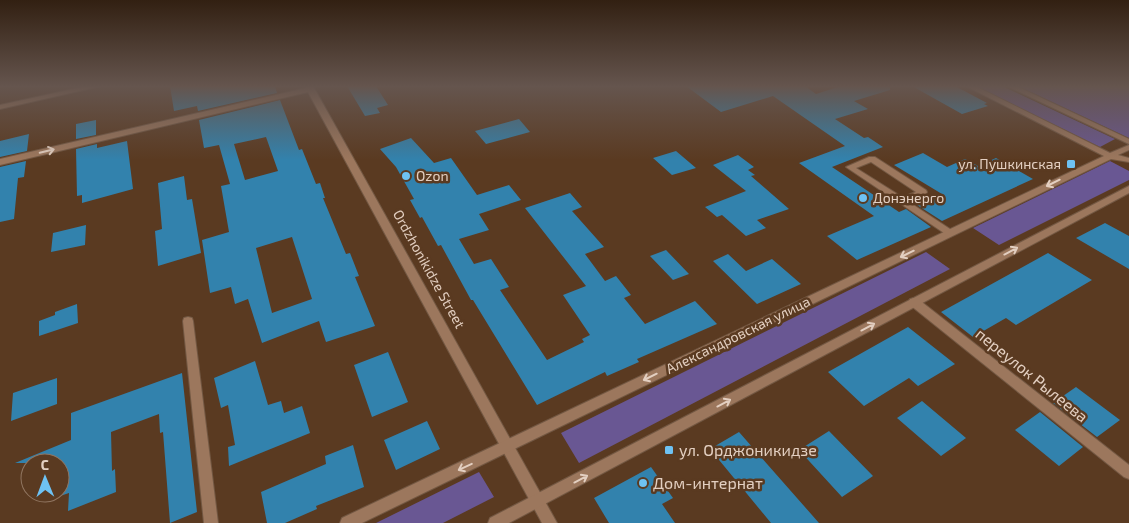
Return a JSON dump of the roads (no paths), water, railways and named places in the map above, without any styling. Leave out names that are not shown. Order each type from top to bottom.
[{"type":"street","points":[[0,162],[215,110]]},
{"type":"street","name":"Ordzhonikidze Street","points":[[322,110],[550,523]]},
{"type":"street","points":[[1018,110],[1110,156],[1129,160]]},
{"type":"street","points":[[1062,110],[1129,142]]},
{"type":"street","name":"Александровская улица","points":[[347,523],[1129,147]]},
{"type":"street","points":[[902,201],[923,192],[872,159],[850,167],[950,233]]},
{"type":"street","points":[[495,523],[1129,189]]},
{"type":"street","name":"переулок Рылеева","points":[[914,302],[1129,473]]},
{"type":"street","points":[[188,321],[211,523]]},
{"type":"place","name":"ул. Пушкинская","points":[[1071,164]]},
{"type":"place","name":"Ozon","points":[[406,176]]},
{"type":"place","name":"Донэнерго","points":[[863,198]]},
{"type":"place","name":"ул. Орджоникидзе","points":[[669,450]]},
{"type":"place","name":"Дом-интернат","points":[[643,483]]}]
